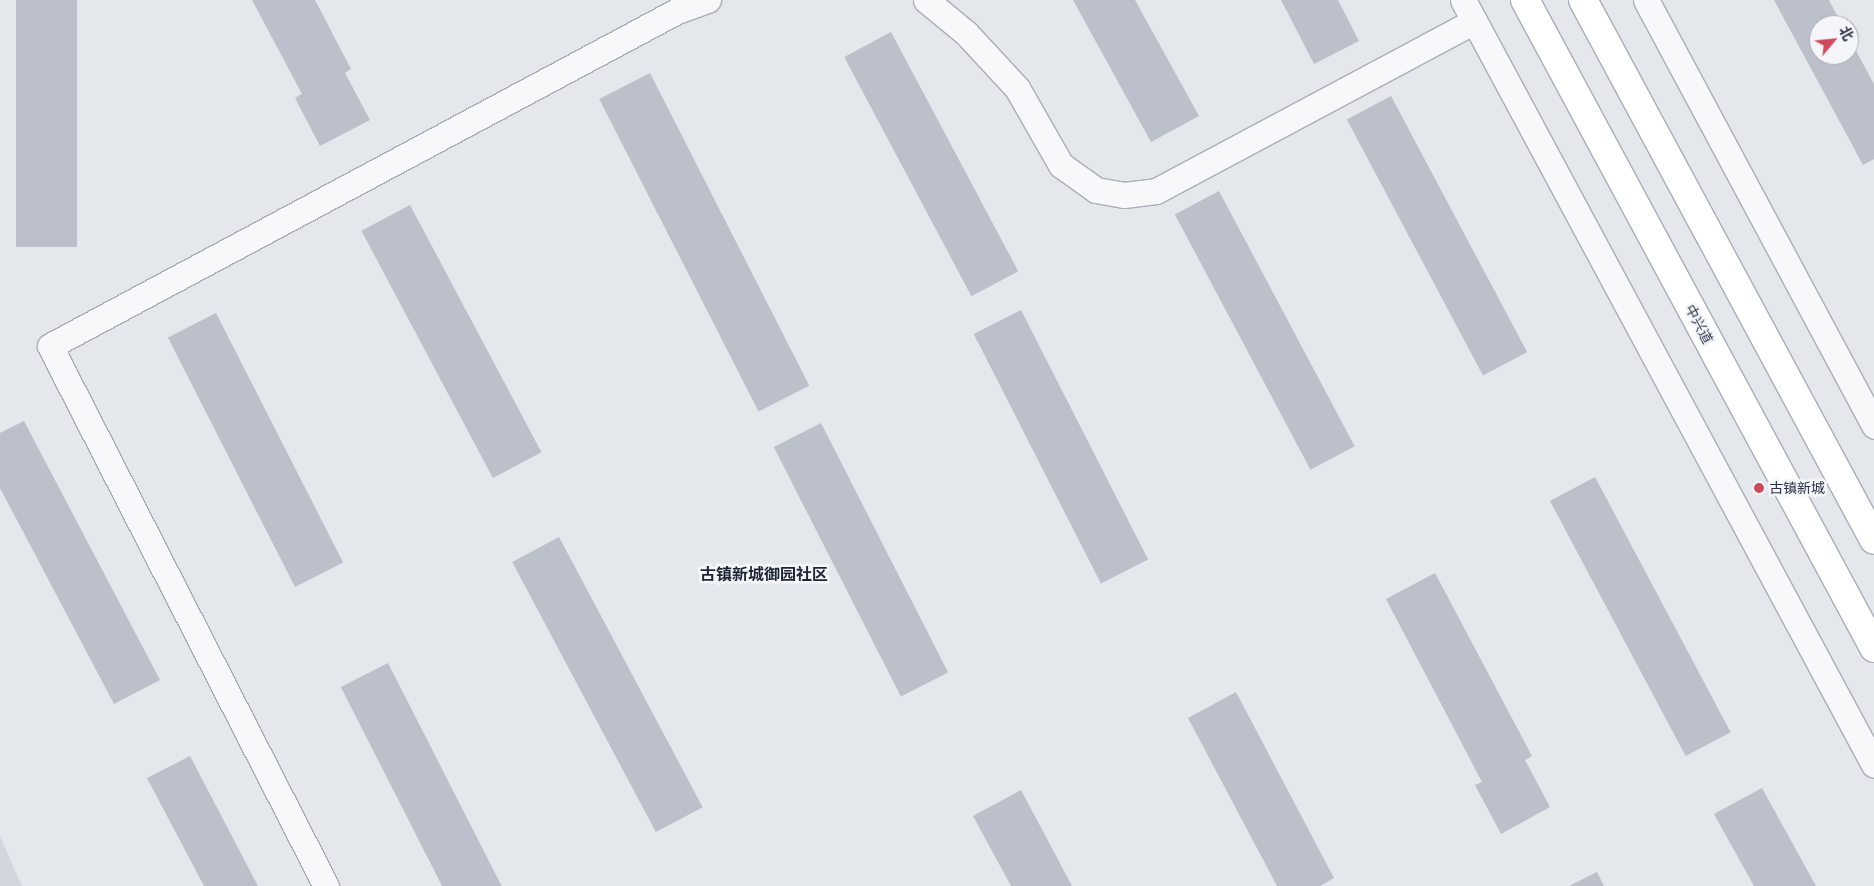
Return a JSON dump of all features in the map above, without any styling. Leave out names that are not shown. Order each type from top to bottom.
[{"type":"main road","name":"中兴道","points":[[1525,0],[1874,648]]},
{"type":"main road","points":[[1583,0],[1874,540]]},
{"type":"street","points":[[326,886],[50,346],[677,11],[708,0]]},
{"type":"street","points":[[926,0],[966,33],[1016,88],[1061,165],[1096,190],[1124,196],[1156,191],[1469,10],[1874,764]]},
{"type":"street","points":[[1646,0],[1874,426]]},
{"type":"shaded area","points":[[0,836],[22,886],[0,886]]},
{"type":"building","points":[[16,0],[77,0],[77,247],[16,247]]},
{"type":"building","points":[[252,0],[315,0],[351,69],[345,73],[370,120],[320,146],[295,98],[302,94]]},
{"type":"building","points":[[1073,0],[1135,0],[1199,116],[1151,142]]},
{"type":"building","points":[[1281,0],[1338,0],[1359,41],[1314,64]]},
{"type":"building","points":[[1774,0],[1829,0],[1837,15],[1809,15],[1809,65]]},
{"type":"building","points":[[891,32],[1018,271],[971,296],[844,57]]},
{"type":"building","points":[[1859,56],[1874,84],[1874,159],[1863,165],[1809,65],[1859,65]]},
{"type":"building","points":[[650,73],[809,386],[759,412],[599,99]]},
{"type":"building","points":[[1391,96],[1527,352],[1483,376],[1347,119]]},
{"type":"building","points":[[1219,191],[1355,446],[1311,470],[1175,214]]},
{"type":"building","points":[[410,205],[541,452],[493,478],[361,231]]},
{"type":"building","points":[[1021,310],[1148,559],[1101,584],[974,334]]},
{"type":"building","points":[[216,313],[343,562],[295,587],[168,338]]},
{"type":"building","points":[[24,421],[160,680],[114,704],[0,488],[0,433]]},
{"type":"building","points":[[821,423],[948,672],[901,697],[774,447]]},
{"type":"building","points":[[1595,477],[1731,732],[1686,756],[1550,501]]},
{"type":"building","points":[[559,537],[703,807],[656,832],[512,562]]},
{"type":"building","points":[[1435,573],[1532,756],[1525,760],[1550,807],[1501,834],[1475,785],[1482,782],[1386,599]]},
{"type":"building","points":[[388,663],[502,886],[442,886],[341,687]]},
{"type":"building","points":[[1236,692],[1334,878],[1320,886],[1277,886],[1188,718]]},
{"type":"building","points":[[190,756],[258,886],[204,886],[147,778]]},
{"type":"building","points":[[1762,788],[1816,886],[1754,886],[1714,814]]},
{"type":"building","points":[[1021,790],[1072,886],[1011,886],[973,816]]},
{"type":"building","points":[[1597,872],[1604,886],[1569,886]]},
{"type":"place","name":"古镇新城","points":[[1759,488]]},
{"type":"district","name":"古镇新城御园社区","points":[[764,575]]}]
